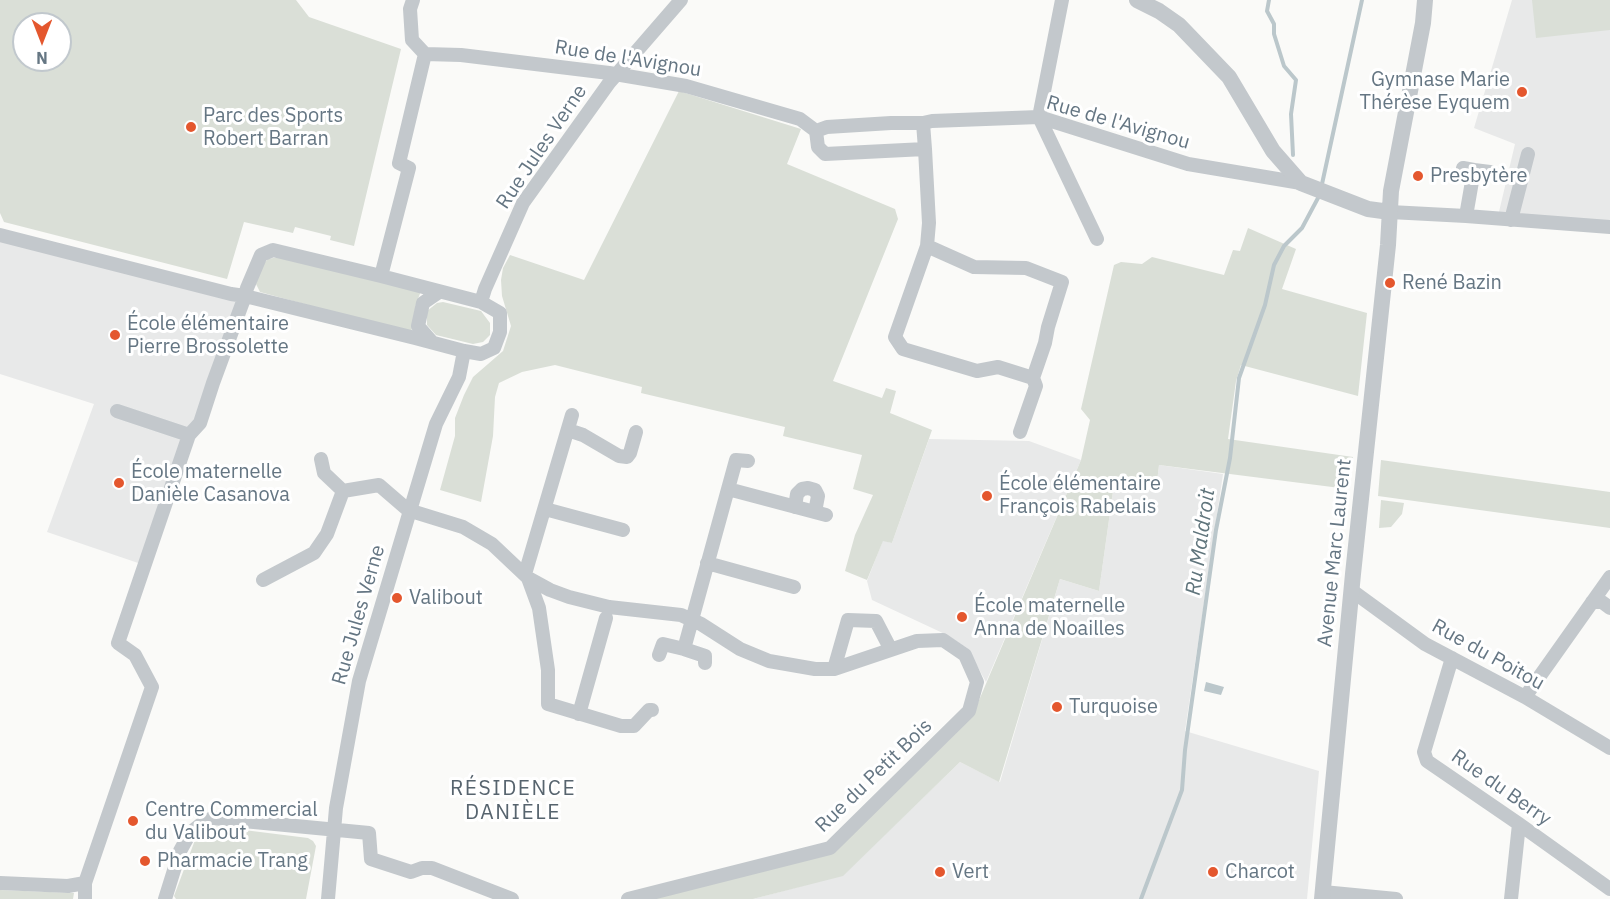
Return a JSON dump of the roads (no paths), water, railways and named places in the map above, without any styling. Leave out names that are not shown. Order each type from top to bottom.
[{"type":"street","points":[[381,276],[410,168],[399,163],[425,54],[412,40],[410,9],[413,0]]},
{"type":"street","name":"Rue Jules Verne","points":[[481,302],[523,203],[617,74],[681,0]]},
{"type":"street","points":[[1062,0],[1039,117],[1097,239]]},
{"type":"street","points":[[1137,0],[1159,11],[1179,25],[1229,77],[1273,151],[1301,183],[1368,209],[1610,227]]},
{"type":"street","name":"Avenue Marc Laurent","points":[[1322,896],[1351,590],[1385,279],[1391,192],[1423,23],[1425,0]]},
{"type":"street","name":"Rue de l'Avignou","points":[[425,54],[617,74],[686,86],[800,119],[816,131],[827,127],[856,124],[1039,117],[1188,164],[1301,183]]},
{"type":"street","points":[[923,123],[929,223],[927,246],[895,337],[903,349],[977,370],[998,367],[1033,378]]},
{"type":"street","points":[[816,131],[818,147],[825,154],[925,149]]},
{"type":"street","points":[[1511,220],[1528,154]]},
{"type":"street","points":[[1467,216],[1469,169],[1490,172]]},
{"type":"street","points":[[0,235],[245,296],[433,342],[464,351],[481,354],[494,348],[500,332],[500,313],[481,302],[381,276],[273,250],[261,255],[245,296],[200,423],[189,435],[118,643],[135,655],[152,687],[85,883],[85,899]]},
{"type":"street","points":[[927,246],[974,267],[1026,268],[1062,282],[1033,378],[1036,386],[1020,432]]},
{"type":"street","points":[[433,342],[418,326],[423,303],[438,292]]},
{"type":"street","name":"Rue Jules Verne","points":[[328,898],[336,808],[358,681],[405,527],[408,510],[438,418],[459,377],[464,351]]},
{"type":"street","points":[[117,411],[189,435]]},
{"type":"street","points":[[572,415],[527,576],[539,608],[548,670],[548,704],[621,726],[634,726],[652,710]]},
{"type":"street","points":[[568,430],[584,435],[639,465]]},
{"type":"street","points":[[627,457],[636,432]]},
{"type":"street","points":[[321,459],[324,473],[343,491]]},
{"type":"street","points":[[684,649],[736,460],[748,461]]},
{"type":"street","points":[[343,491],[380,485],[408,510]]},
{"type":"street","points":[[728,489],[820,514],[818,496],[814,490],[808,488],[802,489],[797,494],[795,507]]},
{"type":"street","points":[[263,580],[314,553],[327,534],[343,491]]},
{"type":"street","points":[[545,508],[623,530]]},
{"type":"street","name":"Rue du Petit Bois","points":[[408,510],[463,527],[492,544],[527,576],[550,590],[609,607],[681,615],[740,649],[769,662],[805,668],[834,669],[890,648],[917,641],[943,640],[965,655],[977,681],[969,711],[830,848],[628,899]]},
{"type":"street","points":[[707,563],[794,587]]},
{"type":"street","points":[[1525,697],[1610,577]]},
{"type":"street","points":[[539,608],[550,590]]},
{"type":"street","name":"Rue du Poitou","points":[[1351,590],[1425,644],[1525,697],[1610,748]]},
{"type":"street","points":[[1592,602],[1602,602],[1610,608]]},
{"type":"street","points":[[579,714],[606,618]]},
{"type":"street","points":[[834,669],[848,620],[876,621],[890,648]]},
{"type":"street","points":[[659,655],[663,644],[705,656],[705,663]]},
{"type":"street","name":"Rue du Berry","points":[[1452,658],[1424,752],[1427,761],[1610,889]]},
{"type":"street","points":[[166,896],[180,851],[190,833],[212,818],[369,833],[371,859],[411,872],[422,868],[432,868],[512,899]]},
{"type":"street","points":[[1511,899],[1520,824]]},
{"type":"street","points":[[0,883],[68,886],[85,883]]},
{"type":"street","points":[[1322,896],[1396,899]]},
{"type":"waterway","name":"Ru Maldroit","points":[[1269,0],[1267,11],[1274,24],[1274,34],[1284,66],[1296,80],[1291,114],[1293,155]]},
{"type":"waterway","points":[[1322,184],[1362,0]]},
{"type":"waterway","name":"Ru Maldroit","points":[[1141,899],[1182,790],[1185,750],[1216,530],[1230,458],[1239,378],[1265,305],[1274,265],[1284,246],[1302,228],[1318,198]]},
{"type":"place","name":"Gymnase Marie Thérèse Eyquem","points":[[1522,92]]},
{"type":"place","name":"Parc des Sports Robert Barran","points":[[191,127]]},
{"type":"place","name":"Presbytère","points":[[1418,176]]},
{"type":"place","name":"René Bazin","points":[[1390,283]]},
{"type":"place","name":"École élémentaire Pierre Brossolette","points":[[115,335]]},
{"type":"place","name":"École maternelle Danièle Casanova","points":[[119,483]]},
{"type":"place","name":"École élémentaire François Rabelais","points":[[987,496]]},
{"type":"place","name":"Valibout","points":[[397,598]]},
{"type":"place","name":"École maternelle Anna de Noailles","points":[[962,617]]},
{"type":"place","name":"Turquoise","points":[[1057,707]]},
{"type":"place","name":"Centre Commercial du Valibout","points":[[133,821]]},
{"type":"place","name":"Pharmacie Trang","points":[[145,861]]},
{"type":"place","name":"Vert","points":[[940,872]]},
{"type":"place","name":"Charcot","points":[[1213,872]]},
{"type":"district","name":"RÉSIDENCE DANIÈLE","points":[[513,801]]}]
